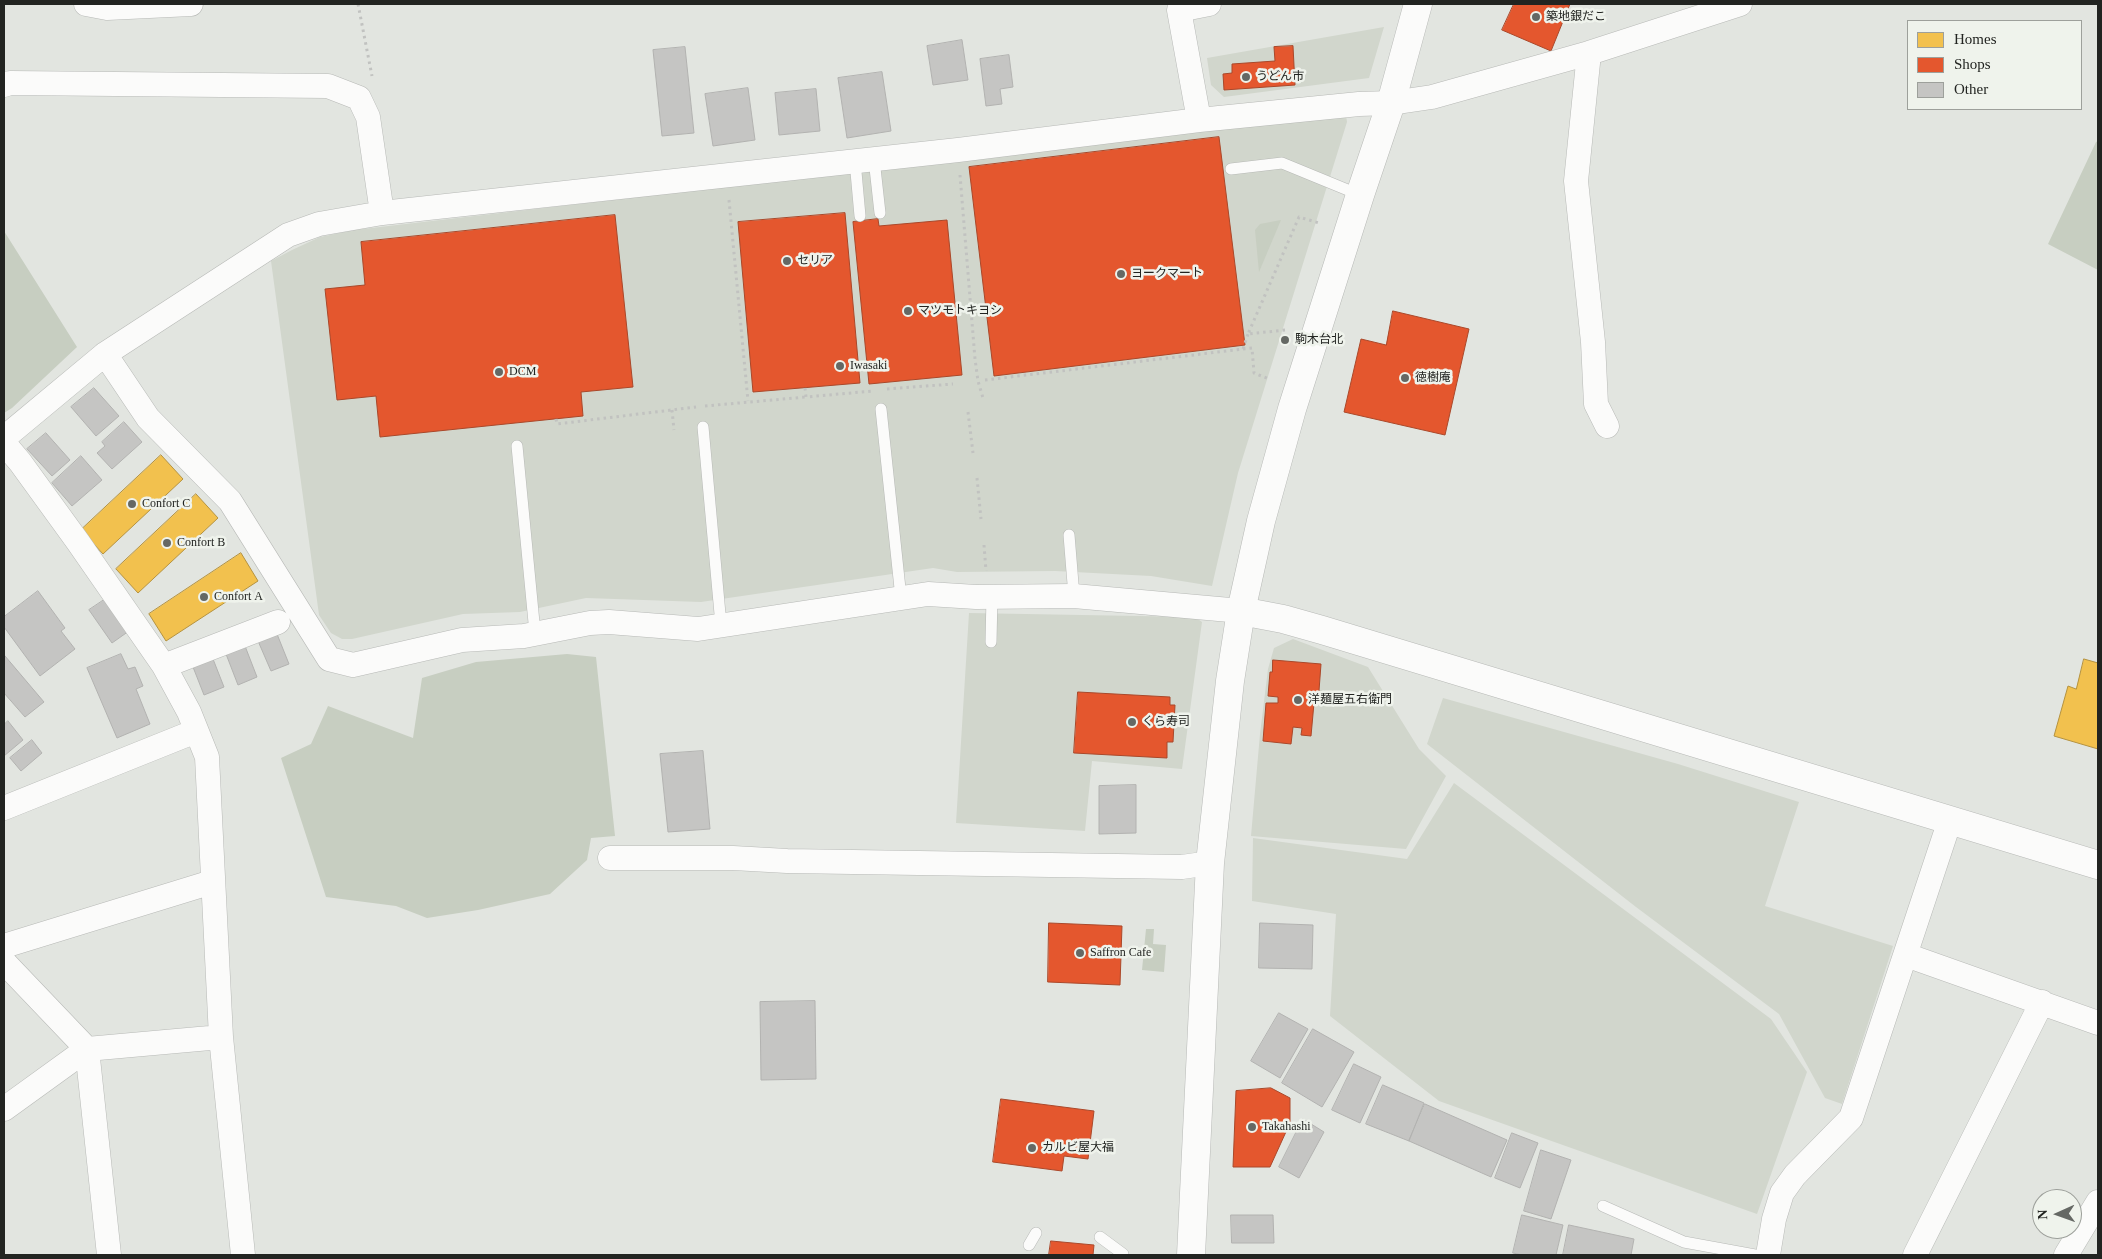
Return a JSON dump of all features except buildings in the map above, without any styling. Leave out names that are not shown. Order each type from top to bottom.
[{"type":"street","points":[[86,4],[107,8],[191,4]]},
{"type":"street","points":[[1199,120],[1179,10],[1209,4]]},
{"type":"street","points":[[1191,1255],[1210,864],[1230,681],[1240,611],[1276,462],[1391,103],[1418,4]]},
{"type":"street","points":[[4,438],[106,354],[288,235],[319,224],[382,213],[958,150],[1199,120],[1353,104],[1391,103],[1432,96],[1589,53],[1740,4]]},
{"type":"street","points":[[1589,53],[1576,181],[1593,342],[1596,404],[1607,426]]},
{"type":"street","points":[[4,84],[328,86],[359,98],[368,118],[382,213]]},
{"type":"street","points":[[106,354],[148,418],[230,501],[329,659],[353,665],[462,640],[535,633],[590,623],[609,622],[698,629],[989,585],[1074,596],[1240,611],[1283,619],[1322,630],[2098,865]]},
{"type":"street","points":[[4,443],[72,534],[164,666],[189,712],[207,757],[221,1037],[244,1255]]},
{"type":"street","points":[[164,666],[278,622]]},
{"type":"street","points":[[4,808],[196,731]]},
{"type":"street","points":[[1768,1255],[1774,1219],[1782,1193],[1795,1175],[1851,1118],[1950,820]]},
{"type":"street","points":[[610,858],[733,858],[787,861],[1182,867],[1210,864]]},
{"type":"street","points":[[4,946],[212,882]]},
{"type":"street","points":[[1906,955],[2098,1023]]},
{"type":"street","points":[[4,962],[87,1049],[109,1255]]},
{"type":"street","points":[[1915,1255],[2042,1002]]},
{"type":"street","points":[[4,1109],[87,1049],[221,1037]]},
{"type":"street","points":[[2066,1255],[2098,1202]]},
{"type":"lane","points":[[864,160],[880,213]]},
{"type":"lane","points":[[860,216],[864,160]]},
{"type":"lane","points":[[1231,169],[1282,163],[1360,195]]},
{"type":"lane","points":[[881,409],[901,598]]},
{"type":"lane","points":[[703,427],[721,625]]},
{"type":"lane","points":[[517,446],[535,633]]},
{"type":"lane","points":[[1070,535],[1074,596]]},
{"type":"lane","points":[[989,585],[991,642]]},
{"type":"lane","points":[[1603,1206],[1684,1242],[1755,1255]]},
{"type":"lane","points":[[1029,1246],[1036,1233]]},
{"type":"lane","points":[[1100,1237],[1123,1254]]},
{"type":"path","points":[[358,4],[372,78],[359,98]]},
{"type":"path","points":[[958,150],[975,359],[983,398]]},
{"type":"path","points":[[727,174],[748,401]]},
{"type":"path","points":[[1243,349],[1299,217],[1319,223]]},
{"type":"path","points":[[1248,334],[1285,330]]},
{"type":"path","points":[[985,380],[1252,348],[1254,373],[1270,379]]},
{"type":"path","points":[[556,419],[557,424],[748,401],[806,396]]},
{"type":"path","points":[[672,410],[674,430]]},
{"type":"path","points":[[968,412],[973,453]]},
{"type":"path","points":[[977,478],[980,519]]},
{"type":"path","points":[[984,545],[989,585]]},
{"type":"shaded area","points":[[1384,27],[1369,78],[1224,97],[1211,85],[1207,58]]},
{"type":"shaded area","points":[[1346,115],[1347,122],[1238,473],[1212,586],[1151,576],[1055,571],[957,572],[933,568],[701,602],[586,598],[520,612],[463,614],[352,639],[342,639],[331,633],[319,615],[271,261],[292,250],[320,237],[354,230]]},
{"type":"shaded area","points":[[2098,141],[2098,270],[2048,244]]},
{"type":"shaded area","points":[[1281,220],[1259,272],[1255,230],[1260,224]]},
{"type":"shaded area","points":[[4,231],[77,347],[12,408],[4,413]]},
{"type":"shaded area","points":[[969,613],[1195,617],[1202,622],[1182,769],[1092,761],[1085,831],[956,823]]},
{"type":"shaded area","points":[[1293,639],[1368,667],[1419,749],[1446,776],[1406,849],[1251,836],[1268,669],[1274,648]]},
{"type":"shaded area","points":[[567,654],[596,657],[615,836],[591,838],[587,860],[550,894],[478,910],[427,918],[396,906],[326,897],[281,758],[311,744],[328,706],[413,738],[422,678],[476,662]]},
{"type":"shaded area","points":[[1443,698],[1678,764],[1799,802],[1765,906],[1893,946],[1842,1104],[1825,1098],[1779,1014],[1636,907],[1427,744]]},
{"type":"shaded area","points":[[1454,783],[1771,1019],[1807,1072],[1757,1214],[1439,1101],[1330,1016],[1336,914],[1252,901],[1253,838],[1407,859]]},
{"type":"shaded area","points":[[1146,929],[1154,929],[1153,944],[1166,945],[1164,972],[1142,970]]},
{"type":"place","name":"築地銀だこ","points":[[1536,17]]},
{"type":"place","name":"うどん市","points":[[1246,77]]},
{"type":"place","name":"セリア","points":[[787,261]]},
{"type":"place","name":"ヨークマート","points":[[1121,274]]},
{"type":"place","name":"マツモトキヨシ","points":[[908,311]]},
{"type":"place","name":"駒木台北","points":[[1285,340]]},
{"type":"place","name":"Iwasaki","points":[[840,366]]},
{"type":"place","name":"DCM","points":[[499,372]]},
{"type":"place","name":"徳樹庵","points":[[1405,378]]},
{"type":"place","name":"Confort C","points":[[132,504]]},
{"type":"place","name":"Confort B","points":[[167,543]]},
{"type":"place","name":"Confort A","points":[[204,597]]},
{"type":"place","name":"洋麺屋五右衛門","points":[[1298,700]]},
{"type":"place","name":"くら寿司","points":[[1132,722]]},
{"type":"place","name":"Saffron Cafe","points":[[1080,953]]},
{"type":"place","name":"Takahashi","points":[[1252,1127]]},
{"type":"place","name":"カルビ屋大福","points":[[1032,1148]]}]
